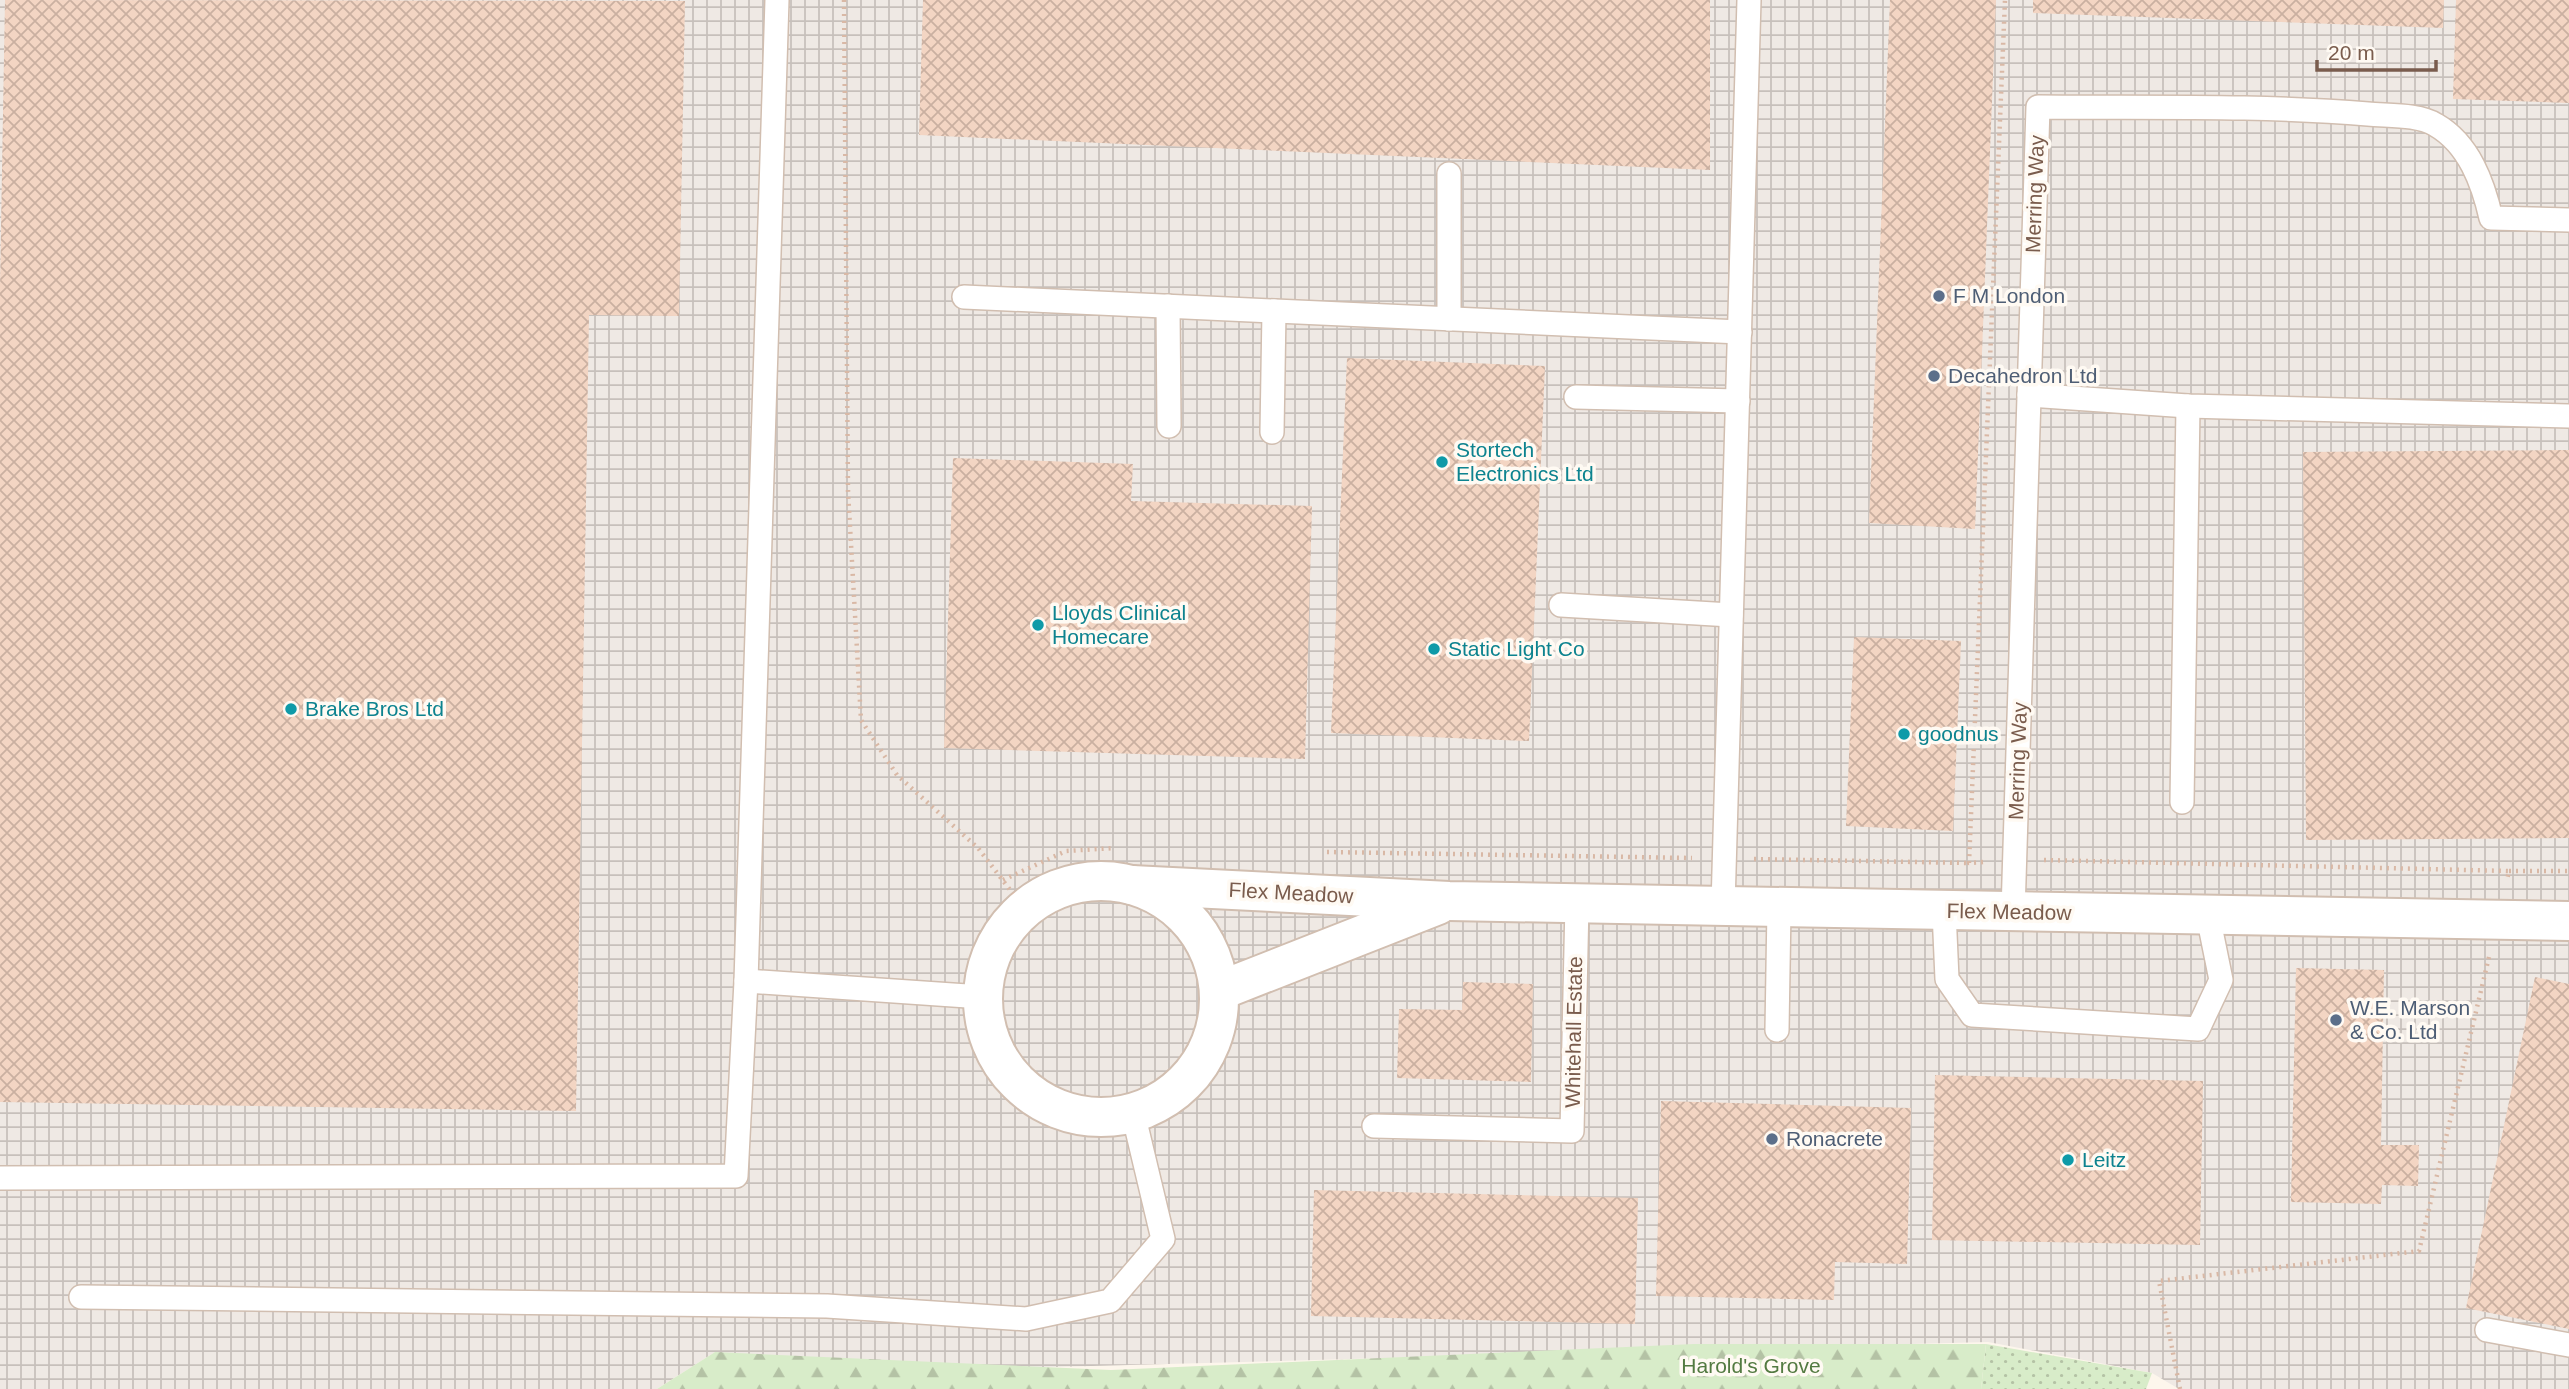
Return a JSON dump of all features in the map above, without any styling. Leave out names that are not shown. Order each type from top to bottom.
[{"type":"street","name":"Flex Meadow","points":[[1129,867],[1193,924],[1212,955],[1219,991],[1215,1031],[1198,1067],[1170,1096],[1133,1113],[1097,1117],[1061,1110],[1029,1093],[1003,1066],[987,1034],[982,997],[987,964],[1002,933],[1014,894],[1094,881],[1129,867],[1450,901],[2569,921]]},
{"type":"street","name":"Flex Meadow","points":[[1219,991],[1450,901]]},
{"type":"lane","points":[[0,1178],[736,1176],[746,981],[777,0]]},
{"type":"lane","points":[[1723,906],[1749,0]]},
{"type":"lane","name":"Merring Way","points":[[2013,912],[2038,107],[2324,111],[2435,124],[2460,146],[2483,182],[2491,218],[2569,220]]},
{"type":"lane","points":[[1450,174],[1450,319]]},
{"type":"lane","points":[[964,297],[1740,332]]},
{"type":"lane","points":[[1168,306],[1169,426]]},
{"type":"lane","points":[[1272,432],[1274,311]]},
{"type":"lane","points":[[2029,395],[2188,407],[2569,416]]},
{"type":"lane","points":[[1576,397],[1738,401]]},
{"type":"lane","points":[[2182,802],[2188,407]]},
{"type":"lane","points":[[1561,606],[1731,615]]},
{"type":"lane","name":"Whitehall Estate","points":[[1374,1126],[1572,1131],[1577,903]]},
{"type":"lane","points":[[1777,1030],[1780,908]]},
{"type":"lane","points":[[1944,911],[1947,979],[1972,1015],[2198,1029],[2221,980],[2208,916]]},
{"type":"lane","points":[[746,981],[982,997]]},
{"type":"lane","points":[[81,1297],[827,1306],[1026,1319],[1110,1301],[1163,1239],[1133,1113]]},
{"type":"lane","points":[[2487,1330],[2569,1345]]},
{"type":"path","points":[[844,0],[848,491],[862,720],[897,775],[978,848],[1014,894],[1066,851],[1129,867]]},
{"type":"path","points":[[1321,852],[1969,863]]},
{"type":"path","points":[[2509,871],[2569,871]]},
{"type":"path","points":[[2159,1281],[2180,1389]]},
{"type":"shaded area","points":[[0,0],[2569,0],[2569,1389],[2179,1389],[2152,1373],[1988,1342],[978,1369],[898,1389],[715,1352],[657,1389],[0,1389]]},
{"type":"green space","name":"Harold's Grove","points":[[1694,1344],[1986,1344],[1981,1389],[657,1389],[715,1352],[1111,1370]]},
{"type":"green space","points":[[1986,1344],[2152,1373],[2146,1389],[1981,1389]]},
{"type":"building","name":"Brake Bros Ltd","points":[[5,0],[685,1],[679,316],[589,315],[576,1111],[0,1102],[0,286]]},
{"type":"building","points":[[923,0],[1710,0],[1710,170],[919,135]]},
{"type":"building","points":[[1890,0],[1996,0],[1975,529],[1869,523]]},
{"type":"building","points":[[2033,0],[2444,0],[2443,28],[2033,13]]},
{"type":"building","points":[[2456,0],[2569,0],[2569,103],[2453,99]]},
{"type":"building","points":[[1347,358],[1545,366],[1529,741],[1331,733]]},
{"type":"building","points":[[2569,450],[2569,838],[2306,840],[2303,452]]},
{"type":"building","points":[[953,458],[1133,464],[1131,501],[1312,506],[1305,759],[944,748]]},
{"type":"building","name":"goodnus","points":[[1854,637],[1961,641],[1953,831],[1846,826]]},
{"type":"building","points":[[2296,968],[2384,970],[2381,1145],[2419,1145],[2418,1186],[2382,1185],[2381,1204],[2291,1202]]},
{"type":"building","points":[[2535,977],[2569,984],[2569,1329],[2466,1308]]},
{"type":"building","points":[[1463,982],[1533,984],[1531,1082],[1397,1078],[1399,1009],[1462,1010]]},
{"type":"building","name":"Leitz","points":[[1935,1075],[2203,1081],[2200,1245],[1932,1240]]},
{"type":"building","points":[[1661,1101],[1911,1108],[1907,1264],[1835,1262],[1834,1300],[1656,1296]]},
{"type":"building","points":[[1314,1190],[1638,1198],[1635,1324],[1311,1316]]},
{"type":"place","name":"F M London","points":[[1939,296]]},
{"type":"place","name":"Decahedron Ltd","points":[[1934,376]]},
{"type":"place","name":"Stortech Electronics Ltd","points":[[1442,462]]},
{"type":"place","name":"Lloyds Clinical Homecare","points":[[1038,625]]},
{"type":"place","name":"Static Light Co","points":[[1434,649]]},
{"type":"place","name":"Brake Bros Ltd","points":[[291,709]]},
{"type":"place","name":"goodnus","points":[[1904,734]]},
{"type":"place","name":"W.E. Marson & Co. Ltd","points":[[2336,1020]]},
{"type":"place","name":"Ronacrete","points":[[1772,1139]]},
{"type":"place","name":"Leitz","points":[[2068,1160]]}]
